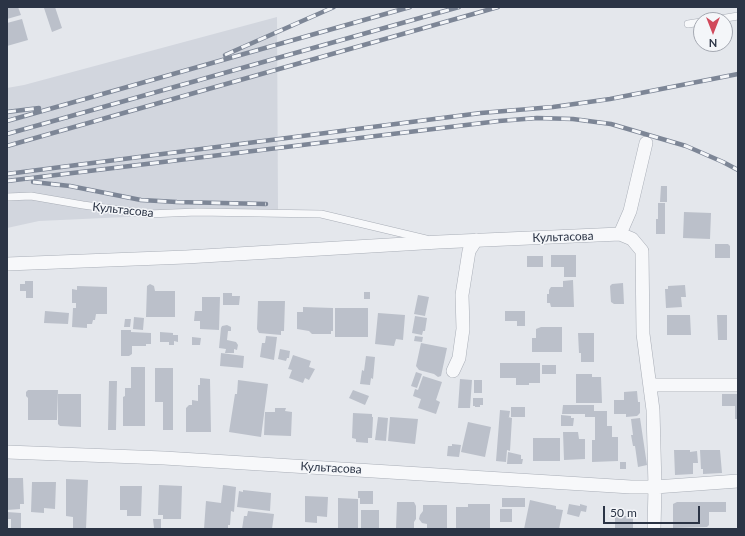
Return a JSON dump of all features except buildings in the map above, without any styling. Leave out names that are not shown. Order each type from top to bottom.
[{"type":"street","points":[[646,143],[630,211],[620,234],[632,239],[642,251],[643,334],[653,410],[655,487],[654,529]]},
{"type":"street","name":"Культасова","points":[[440,242],[620,234]]},
{"type":"street","points":[[452,371],[459,358],[463,329],[462,295],[469,251],[476,240]]},
{"type":"street","points":[[7,264],[186,257],[440,242]]},
{"type":"street","points":[[650,386],[738,385]]},
{"type":"street","name":"Культасова","points":[[7,452],[172,458],[655,487],[738,481]]},
{"type":"lane","points":[[688,24],[693,23]]},
{"type":"lane","name":"Культасова","points":[[7,197],[31,196],[148,214],[196,212],[321,214],[440,242]]},
{"type":"shaded area","points":[[277,17],[278,210],[39,221],[7,228],[7,88],[24,85]]},
{"type":"railway","points":[[225,55],[334,7]]},
{"type":"railway","points":[[7,121],[410,7]]},
{"type":"railway","points":[[7,134],[459,7]]},
{"type":"railway","points":[[7,146],[498,7]]},
{"type":"railway","points":[[7,174],[481,113],[553,107],[610,99],[738,74]]},
{"type":"railway","points":[[7,112],[39,108]]},
{"type":"railway","points":[[7,181],[499,121],[537,118],[573,119],[611,124],[686,146],[738,170]]},
{"type":"railway","points":[[33,182],[70,186],[141,200],[266,204]]}]
